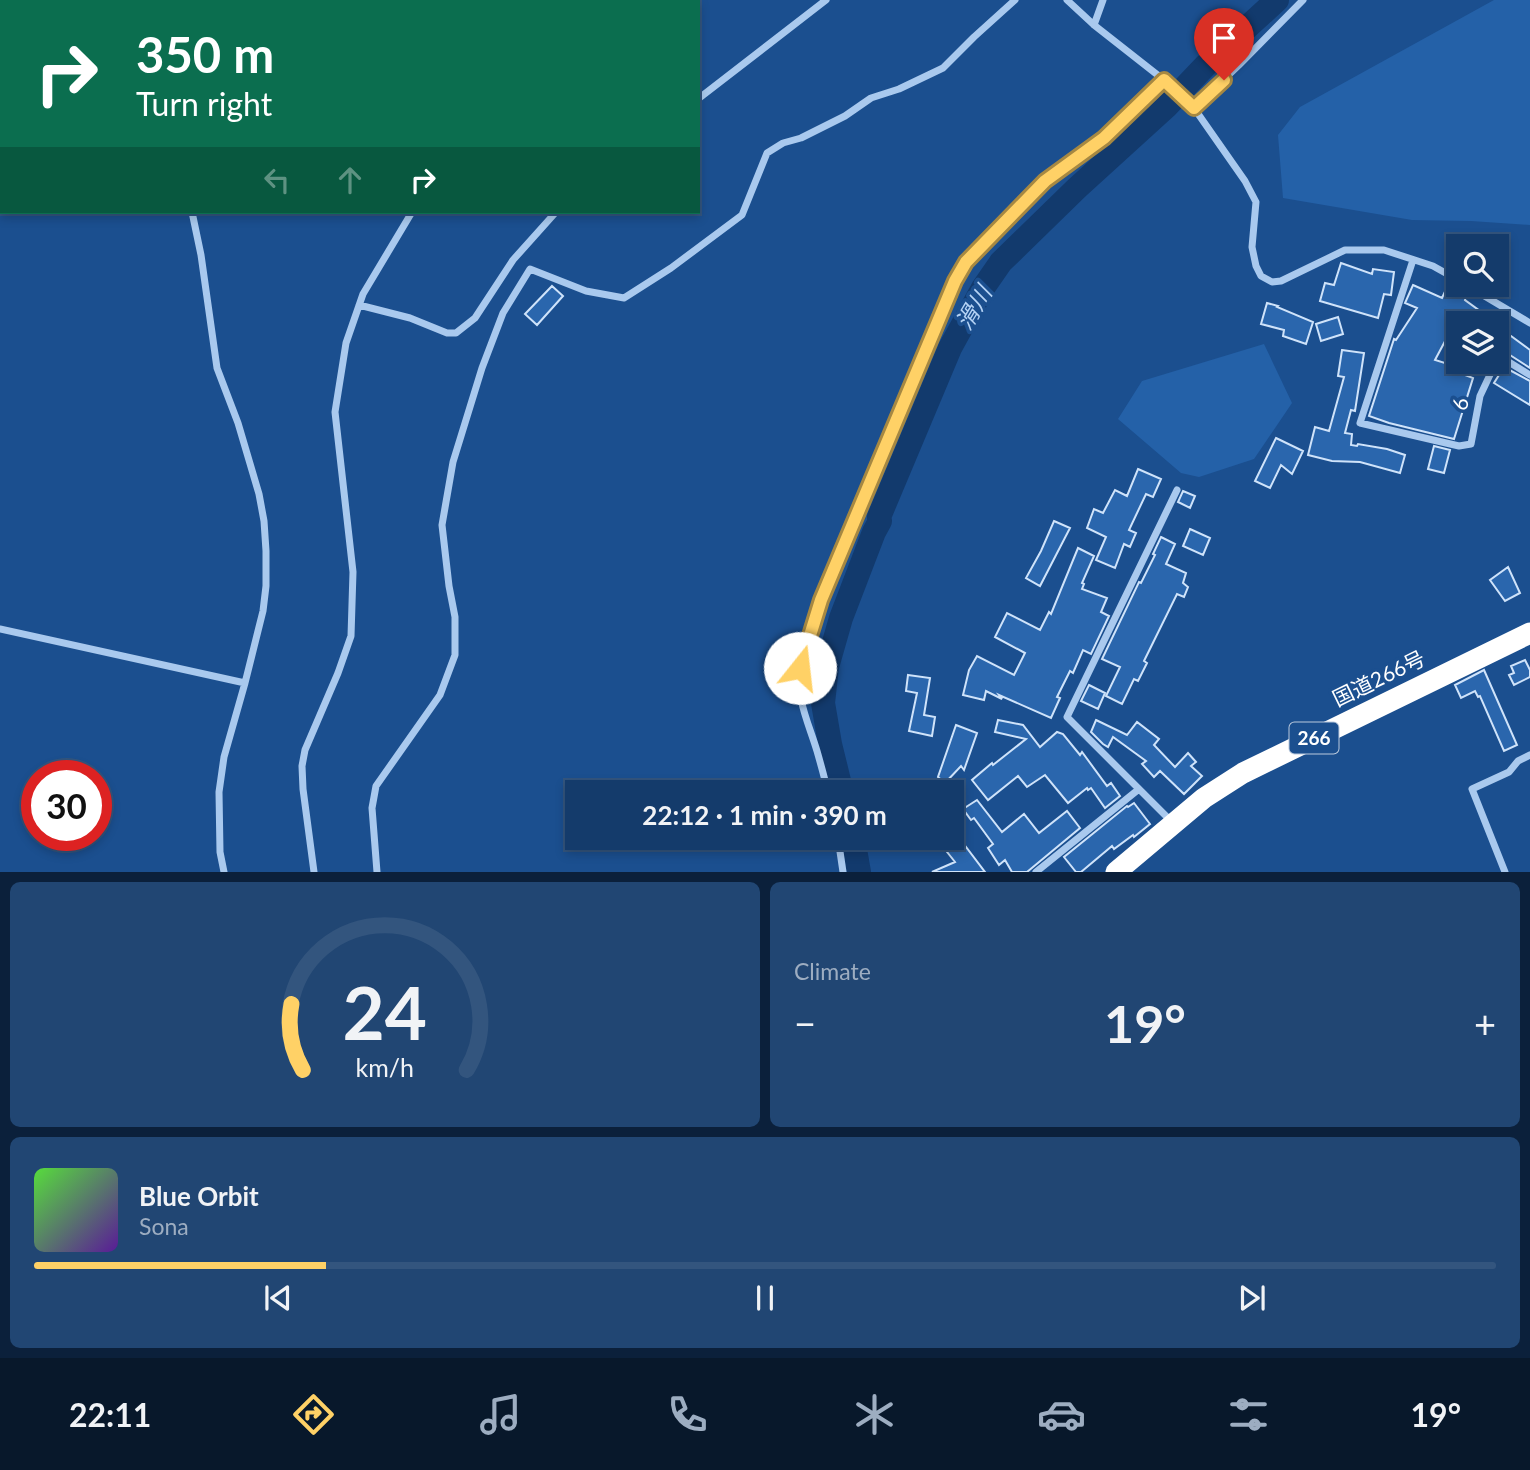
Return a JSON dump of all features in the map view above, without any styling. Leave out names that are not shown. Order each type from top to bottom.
[{"type":"highway","name":"国道266号","points":[[1116,872],[1204,798],[1242,773],[1530,633]]},
{"type":"street","points":[[700,97],[826,0]]},
{"type":"street","points":[[377,872],[372,808],[376,786],[440,695],[455,655],[455,617],[442,525],[453,463],[482,368],[503,313],[530,269],[586,292],[624,298],[671,268],[742,215],[767,153],[783,143],[800,138],[845,116],[871,98],[899,89],[943,68],[1015,0]]},
{"type":"street","points":[[1066,0],[1165,80],[1193,108],[1245,181],[1256,202],[1252,247],[1255,266],[1261,276],[1272,282],[1281,281],[1345,250],[1384,250],[1433,266],[1446,274]]},
{"type":"street","points":[[1094,25],[1103,0]]},
{"type":"street","points":[[1193,108],[1303,0]]},
{"type":"street","points":[[825,780],[804,717],[800,693],[800,668],[804,651],[821,600],[955,281],[966,262],[1045,181],[1104,138],[1165,80]]},
{"type":"street","points":[[192,214],[217,368],[238,424],[259,494],[267,551],[263,611],[224,757],[219,792],[220,852],[224,872]]},
{"type":"street","points":[[314,872],[302,766],[305,750],[351,635],[353,572],[335,412],[346,343],[363,294],[411,214]]},
{"type":"street","points":[[359,305],[410,318],[447,333],[456,333],[475,318],[513,260],[554,214]]},
{"type":"street","name":"6","points":[[1413,260],[1360,423],[1459,446],[1471,444],[1480,396],[1490,374]]},
{"type":"street","points":[[1486,297],[1530,323]]},
{"type":"street","name":"6","points":[[1509,362],[1530,375]]},
{"type":"street","points":[[1173,823],[1067,717],[1177,489]]},
{"type":"street","points":[[0,629],[245,683]]},
{"type":"street","points":[[1505,872],[1472,789],[1509,772],[1518,761],[1530,755]]},
{"type":"street","points":[[1036,872],[1139,789]]},
{"type":"street","points":[[840,850],[843,872]]},
{"type":"shaded area","points":[[1494,0],[1530,0],[1530,225],[1412,220],[1283,198],[1278,135],[1300,107]]},
{"type":"shaded area","points":[[1264,344],[1292,403],[1254,459],[1199,477],[1181,473],[1118,419],[1142,381]]},
{"type":"building","points":[[1341,263],[1372,274],[1373,269],[1394,272],[1391,295],[1384,294],[1378,318],[1320,301],[1325,283],[1334,285]]},
{"type":"building","points":[[1413,285],[1442,298],[1446,289],[1446,297],[1466,297],[1465,300],[1480,311],[1446,311],[1446,339],[1435,360],[1446,363],[1446,374],[1463,374],[1473,378],[1454,439],[1369,416],[1394,339],[1396,340],[1417,308],[1405,303]]},
{"type":"building","points":[[552,286],[563,296],[537,325],[525,314]]},
{"type":"building","points":[[1267,303],[1313,322],[1306,344],[1283,336],[1284,330],[1261,324]]},
{"type":"building","points":[[1338,317],[1343,334],[1321,341],[1316,324]]},
{"type":"building","points":[[1509,335],[1530,350],[1530,368],[1509,354]]},
{"type":"building","points":[[1342,350],[1364,353],[1355,411],[1351,410],[1345,433],[1352,434],[1351,445],[1387,449],[1405,455],[1400,473],[1360,462],[1332,461],[1308,455],[1315,427],[1329,431],[1344,377],[1338,376]]},
{"type":"building","points":[[1509,370],[1530,381],[1530,405],[1494,383],[1500,374],[1509,374]]},
{"type":"building","points":[[1276,438],[1303,451],[1292,474],[1281,465],[1270,488],[1255,481]]},
{"type":"building","points":[[1434,446],[1450,450],[1444,473],[1428,469]]},
{"type":"building","points":[[1138,469],[1161,479],[1153,497],[1146,494],[1129,530],[1136,533],[1130,547],[1124,544],[1115,568],[1096,560],[1106,537],[1087,528],[1094,509],[1103,513],[1115,490],[1127,496]]},
{"type":"building","points":[[1183,491],[1195,496],[1190,508],[1178,502]]},
{"type":"building","points":[[1054,521],[1070,528],[1040,586],[1026,578]]},
{"type":"building","points":[[1190,529],[1210,538],[1203,555],[1183,546]]},
{"type":"building","points":[[1161,537],[1175,544],[1166,564],[1186,573],[1183,583],[1188,587],[1184,597],[1177,594],[1144,661],[1147,663],[1138,681],[1134,679],[1122,704],[1106,696],[1120,667],[1102,659],[1155,555],[1153,554]]},
{"type":"building","points":[[1078,548],[1094,556],[1082,589],[1107,598],[1101,612],[1109,616],[1091,654],[1083,650],[1073,673],[1070,671],[1057,697],[1060,698],[1051,718],[986,691],[984,700],[963,695],[969,670],[977,656],[1014,675],[1025,653],[995,637],[1007,613],[1040,630],[1049,612],[1051,614]]},
{"type":"building","points":[[1508,567],[1520,593],[1505,601],[1490,580]]},
{"type":"building","points":[[1525,660],[1530,677],[1514,685],[1509,675],[1514,673],[1511,666]]},
{"type":"building","points":[[1484,670],[1517,745],[1504,751],[1480,696],[1478,697],[1475,691],[1461,698],[1455,685]]},
{"type":"building","points":[[908,675],[930,678],[924,715],[935,717],[932,736],[909,731],[917,693],[906,691]]},
{"type":"building","points":[[1089,685],[1105,693],[1098,709],[1081,701]]},
{"type":"building","points":[[998,720],[1023,725],[1040,747],[1057,732],[1063,734],[1080,755],[1082,752],[1107,786],[1111,783],[1120,796],[1105,808],[1091,788],[1087,788],[1068,803],[1045,775],[1027,787],[1018,776],[988,800],[972,780],[1026,739],[995,732]]},
{"type":"building","points":[[1096,720],[1127,735],[1137,722],[1159,739],[1154,745],[1175,767],[1188,753],[1196,762],[1191,766],[1202,776],[1184,794],[1160,771],[1154,777],[1142,764],[1146,761],[1113,737],[1108,747],[1103,744],[1091,732]]},
{"type":"building","points":[[956,725],[977,733],[964,770],[961,766],[948,780],[938,777]]},
{"type":"building","points":[[977,800],[1002,832],[1024,814],[1039,833],[1067,811],[1080,828],[1027,872],[1012,872],[1005,860],[999,865],[988,848],[993,844],[964,808]]},
{"type":"building","points":[[1134,803],[1150,824],[1114,849],[1112,846],[1081,872],[1076,872],[1064,857]]},
{"type":"building","points":[[964,844],[985,872],[932,872],[955,862],[946,850],[964,850]]},
{"type":"waterway","name":"滑川","points":[[839,780],[823,703],[827,667],[841,618],[880,521],[879,517],[950,348],[983,288],[1001,262],[1277,0]]},
{"type":"waterway","name":"滑川","points":[[855,850],[859,872]]},
{"type":"route","points":[[800,668],[821,600],[865,492],[955,281],[966,262],[1045,181],[1104,138],[1164,80],[1194,108],[1224,80]]}]
